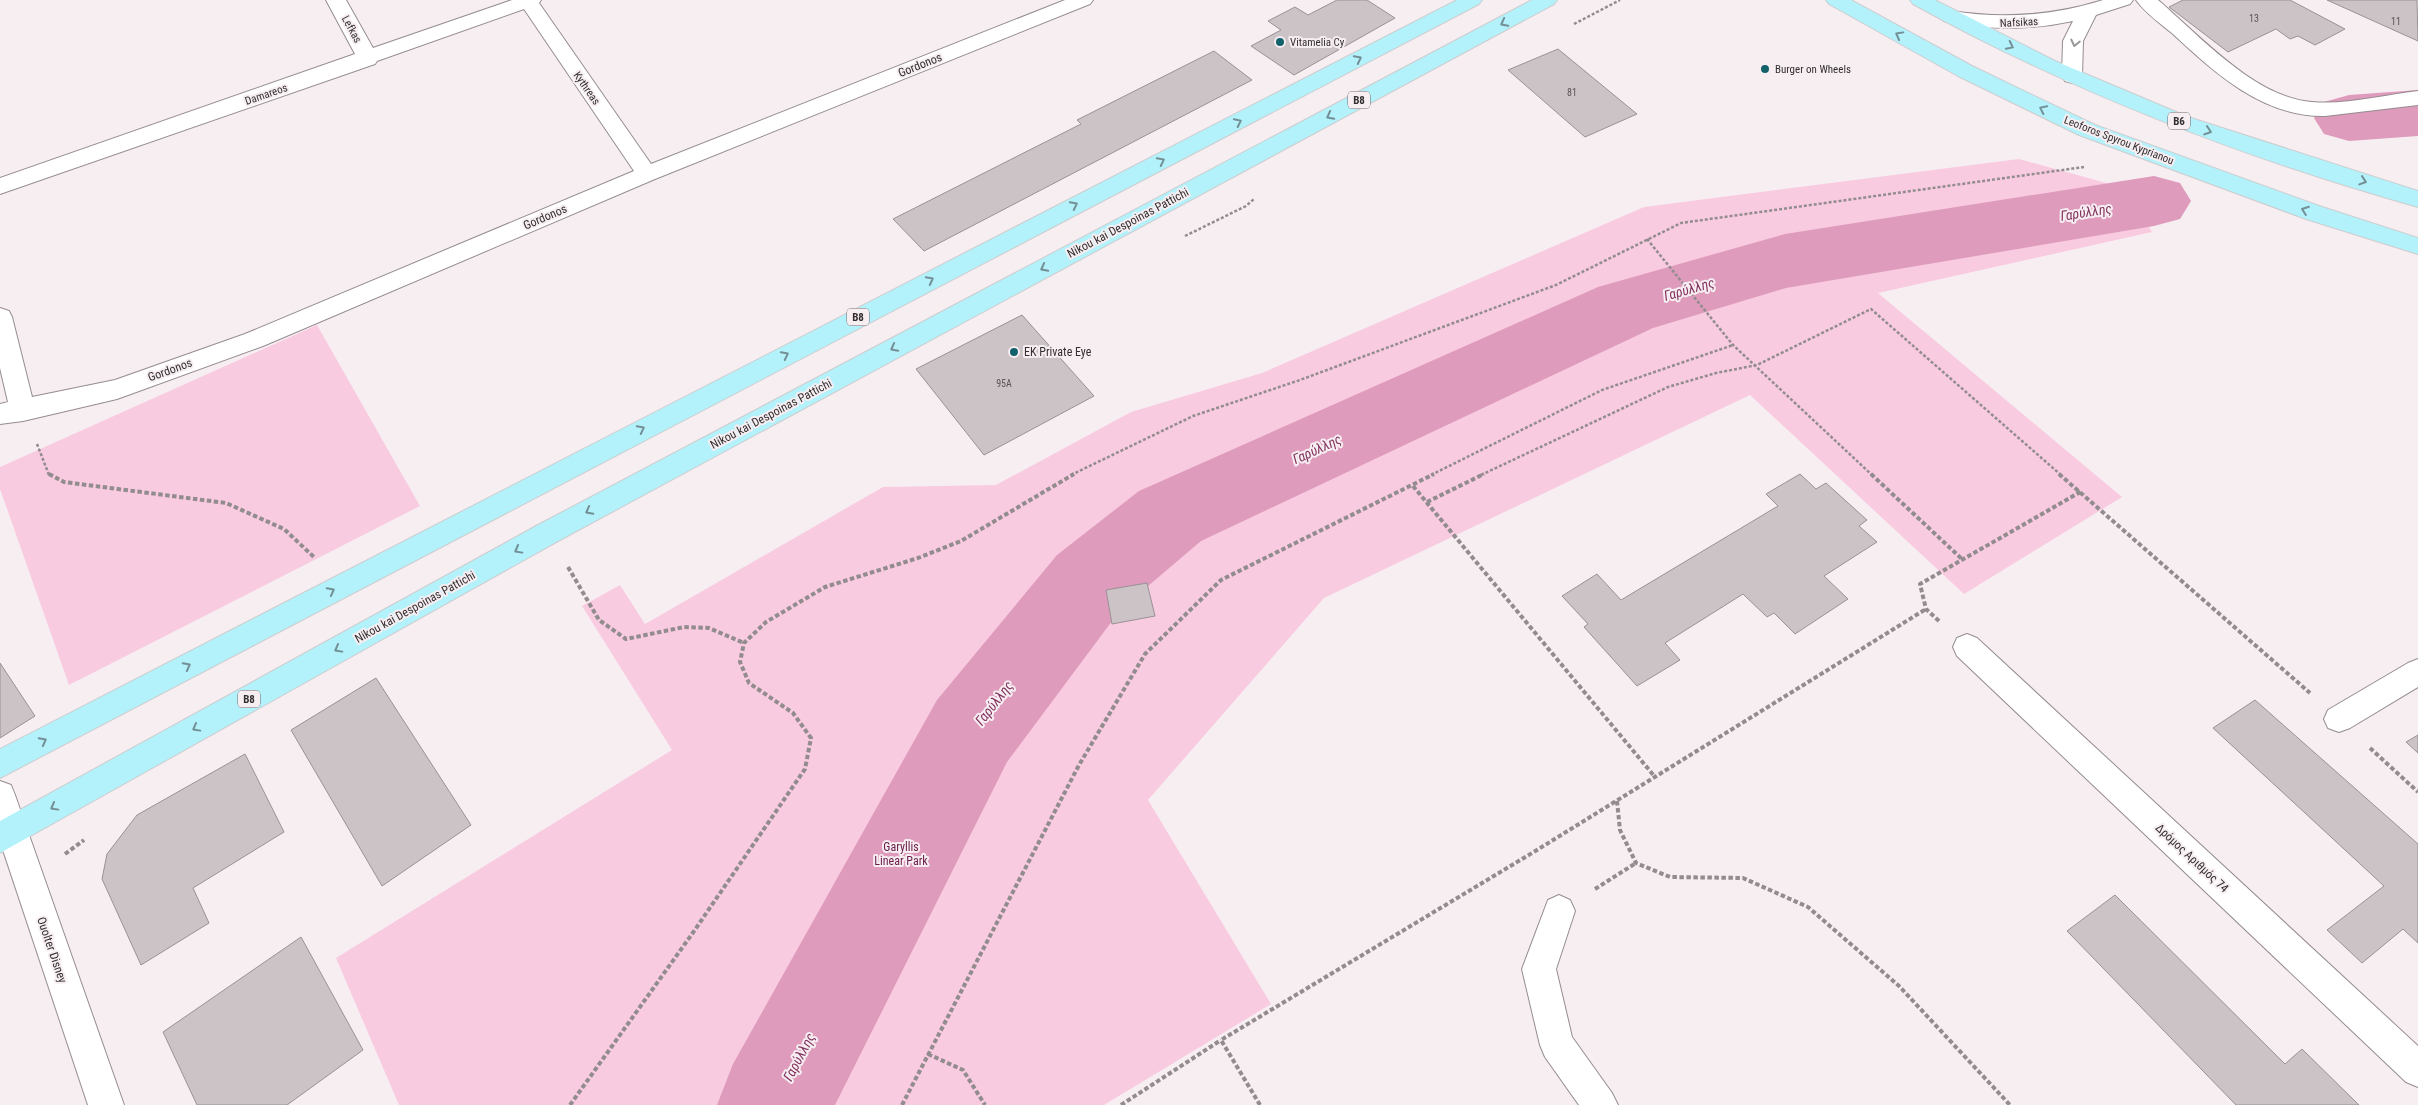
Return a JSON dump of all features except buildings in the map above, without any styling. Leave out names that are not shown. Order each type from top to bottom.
[{"type":"main road","name":"Nikou kai Despoinas Pattichi","points":[[5,834],[548,533],[1547,0]]},
{"type":"main road","name":"Leoforos Spyrou Kyprianou","points":[[1836,0],[1965,72],[2087,130],[2314,213],[2418,246]]},
{"type":"main road","name":"B6","points":[[1920,0],[1951,18],[2072,76],[2180,122],[2418,199]]},
{"type":"main road","name":"B8","points":[[0,764],[1466,1]]},
{"type":"street","name":"Lefkas","points":[[336,0],[368,58]]},
{"type":"street","name":"Gordonos","points":[[12,412],[117,389],[254,340],[647,174],[1083,0]]},
{"type":"street","name":"Nafsikas","points":[[1951,18],[1987,24],[2039,22],[2087,13],[2123,0]]},
{"type":"street","points":[[2146,0],[2250,89],[2279,103],[2311,109],[2418,98]]},
{"type":"street","name":"Damareos","points":[[0,186],[530,1]]},
{"type":"street","name":"Kythreas","points":[[530,1],[647,174]]},
{"type":"street","points":[[2072,76],[2074,41],[2087,13]]},
{"type":"street","points":[[0,317],[12,412]]},
{"type":"street","name":"Δρόμος Αριθμός 74","points":[[1967,647],[2418,1070]]},
{"type":"street","points":[[2339,719],[2418,672]]},
{"type":"street","name":"Ouolter Disney","points":[[0,795],[5,834],[106,1105]]},
{"type":"street","points":[[1559,911],[1539,969],[1557,1045],[1600,1105]]},
{"type":"path","points":[[570,1105],[692,934],[805,769],[811,738],[793,713],[749,683],[740,662],[744,643],[766,622],[825,587],[918,558],[961,541],[1068,476],[1193,416],[1300,380],[1556,285],[1681,223],[1734,214],[2086,167]]},
{"type":"path","points":[[1647,239],[1733,345],[1757,365],[1963,560]]},
{"type":"path","points":[[1427,502],[1528,452],[1668,388],[1716,373],[1757,365],[1871,309],[2082,491],[2339,719],[2418,792]]},
{"type":"path","points":[[902,1105],[1079,765],[1145,654],[1221,580],[1413,486],[1602,390],[1733,345]]},
{"type":"path","points":[[12,412],[49,475],[64,482],[226,503],[284,529],[342,585]]},
{"type":"path","points":[[1413,486],[1655,776]]},
{"type":"path","points":[[1967,647],[1926,609],[1920,584],[2082,491]]},
{"type":"path","points":[[566,564],[599,620],[626,639],[684,627],[709,628],[744,643]]},
{"type":"path","points":[[1121,1105],[1221,1040],[1617,801],[1926,609]]},
{"type":"path","points":[[1617,801],[1620,830],[1636,863],[1670,877],[1742,878],[1808,907],[1899,986],[2010,1105]]},
{"type":"path","points":[[1559,911],[1636,863]]},
{"type":"path","points":[[1221,1040],[1260,1105]]},
{"type":"path","points":[[928,1054],[963,1070],[985,1105]]},
{"type":"green space","name":"Garyllis Linear Park","points":[[2019,159],[2128,189],[2152,232],[1878,293],[2122,497],[1964,594],[1750,395],[1324,598],[1148,800],[1271,1004],[1104,1105],[399,1105],[336,958],[672,750],[582,606],[620,585],[645,624],[883,487],[996,485],[1131,412],[1262,373],[1644,207]]},
{"type":"green space","points":[[317,325],[420,506],[69,685],[0,489],[0,467]]},
{"type":"waterway","name":"Γαρύλλης","points":[[2349,118],[2418,113]]},
{"type":"waterway","name":"Γαρύλλης","points":[[774,1105],[972,731],[1089,582],[1170,516],[1626,307],[1785,261],[2154,201]]},
{"type":"place","name":"Vitamelia Cy","points":[[1280,42]]},
{"type":"place","name":"Burger on Wheels","points":[[1765,69]]},
{"type":"place","name":"EK Private Eye","points":[[1014,352]]}]
